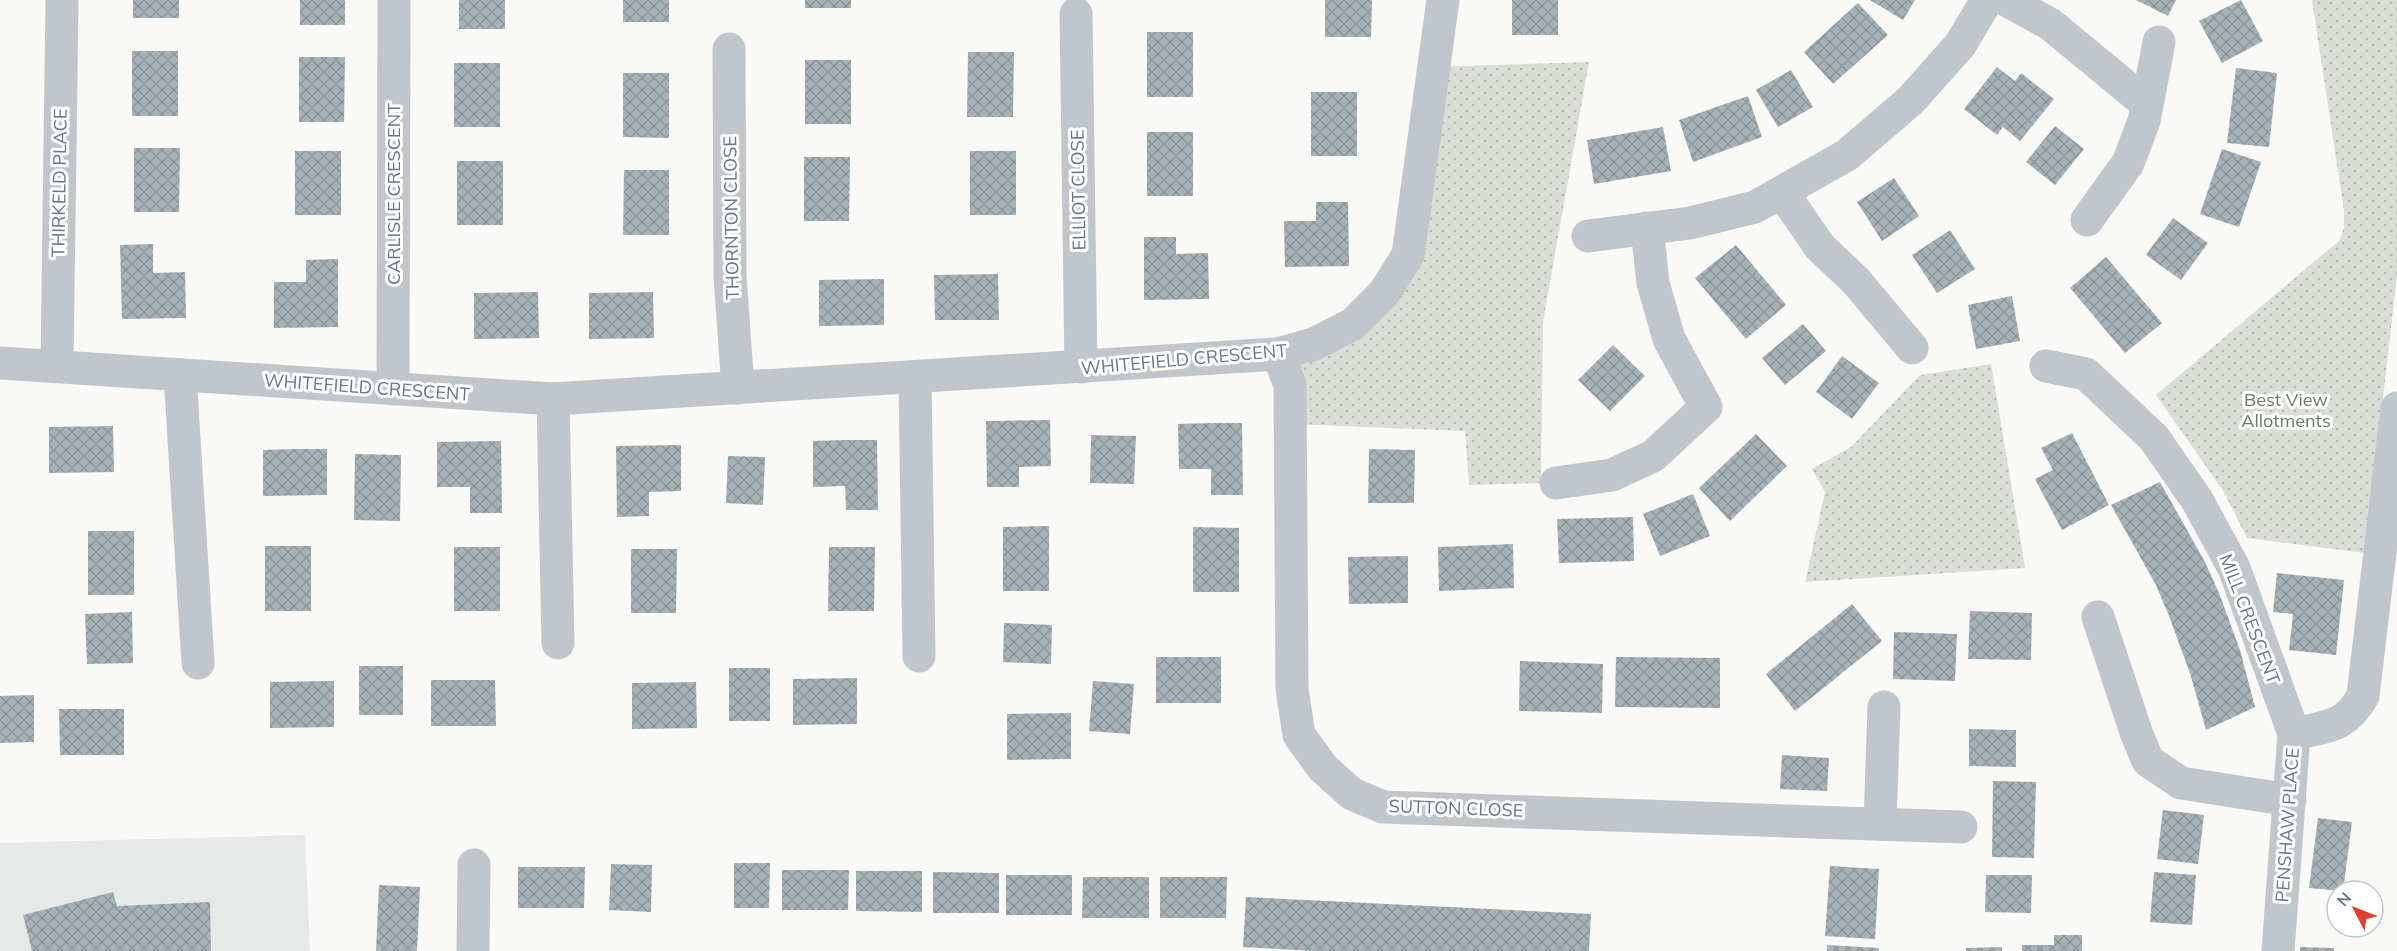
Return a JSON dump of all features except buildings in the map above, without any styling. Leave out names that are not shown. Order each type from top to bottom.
[{"type":"street","name":"THIRKELD PLACE","points":[[57,366],[62,0]]},
{"type":"street","name":"CARLISLE CRESCENT","points":[[393,389],[394,0]]},
{"type":"street","name":"WHITEFIELD CRESCENT","points":[[0,363],[553,399],[1278,354],[1314,344],[1353,324],[1384,293],[1408,255],[1443,0]]},
{"type":"street","points":[[1588,236],[1689,223],[1755,207],[1847,155],[1911,100],[1960,45],[1987,0]]},
{"type":"street","points":[[2006,0],[2050,24],[2147,104]]},
{"type":"street","name":"ELLIOT CLOSE","points":[[1076,14],[1081,367]]},
{"type":"street","points":[[2087,220],[2128,163],[2144,121],[2159,42]]},
{"type":"street","name":"THORNTON CLOSE","points":[[729,49],[730,276],[738,388]]},
{"type":"street","points":[[1782,192],[1820,247],[1857,281],[1912,348]]},
{"type":"street","points":[[1556,483],[1612,474],[1653,456],[1706,407],[1669,339],[1653,283],[1647,228]]},
{"type":"street","name":"SUTTON CLOSE","points":[[1278,354],[1290,385],[1292,689],[1299,735],[1323,768],[1352,794],[1383,807],[1961,827]]},
{"type":"street","name":"MILL CRESCENT","points":[[2046,366],[2086,374],[2154,438],[2197,500],[2234,568],[2282,701]]},
{"type":"street","points":[[180,375],[198,663]]},
{"type":"street","points":[[915,377],[919,656]]},
{"type":"street","points":[[553,399],[558,644]]},
{"type":"street","points":[[2294,734],[2335,724],[2353,713],[2363,696],[2397,408]]},
{"type":"street","points":[[2098,617],[2136,732],[2148,761],[2181,783],[2290,800]]},
{"type":"street","name":"PENSHAW PLACE","points":[[2278,951],[2294,734],[2282,701]]},
{"type":"street","points":[[1880,824],[1884,707]]},
{"type":"street","points":[[473,951],[474,865]]},
{"type":"shaded area","points":[[305,835],[310,951],[0,951],[0,843]]},
{"type":"green space","name":"Best View Allotments","points":[[2312,0],[2397,0],[2397,276],[2365,553],[2247,538],[2224,492],[2156,395],[2340,240],[2344,227],[2344,211]]},
{"type":"green space","points":[[1589,62],[1543,322],[1541,483],[1469,485],[1465,431],[1292,424],[1278,354],[1384,293],[1434,67]]},
{"type":"green space","points":[[1991,364],[2025,568],[1805,582],[1825,492],[1812,469],[1851,447],[1920,375]]}]
